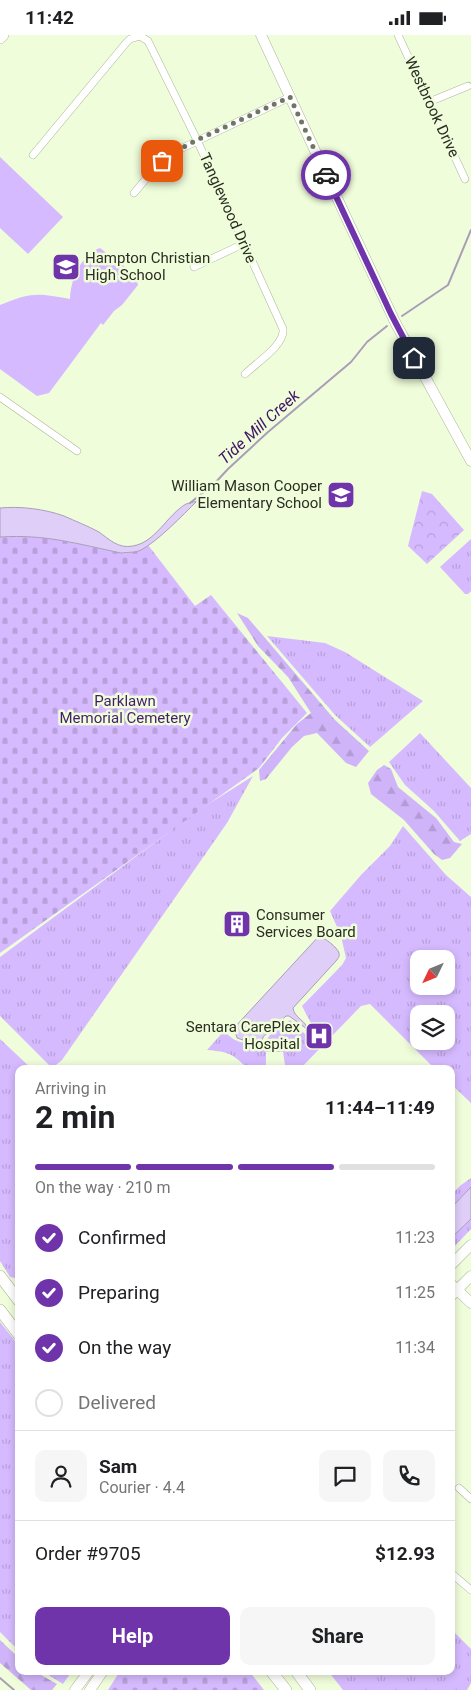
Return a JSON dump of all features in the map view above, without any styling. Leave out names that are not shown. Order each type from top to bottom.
[{"type":"main road","points":[[0,38],[3,35]]},
{"type":"main road","points":[[0,1276],[15,1296]]},
{"type":"main road","points":[[0,1310],[15,1330]]},
{"type":"main road","points":[[274,1675],[286,1690]]},
{"type":"main road","points":[[299,1675],[310,1690]]},
{"type":"street","name":"Tanglewood Drive","points":[[33,155],[126,43],[135,36],[140,35],[151,45],[281,323],[284,335],[279,344],[245,374]]},
{"type":"street","points":[[261,35],[395,323],[471,461]]},
{"type":"street","name":"Westbrook Drive","points":[[398,35],[466,179]]},
{"type":"street","points":[[429,102],[468,85]]},
{"type":"street","points":[[134,193],[168,156],[197,140],[290,97]]},
{"type":"street","points":[[194,267],[243,244]]},
{"type":"street","points":[[0,397],[78,451]]},
{"type":"street","points":[[455,1261],[471,1245]]},
{"type":"street","points":[[455,1288],[471,1276]]},
{"type":"street","points":[[455,1291],[471,1303]]},
{"type":"street","points":[[459,1488],[471,1499]]},
{"type":"street","points":[[455,1577],[471,1591]]},
{"type":"street","points":[[75,1690],[86,1675]]},
{"type":"street","points":[[90,1690],[100,1675]]},
{"type":"green space","points":[[0,157],[63,217],[28,254],[0,228]]},
{"type":"green space","points":[[100,248],[136,275],[138,285],[103,325],[101,323],[49,393],[37,396],[0,369],[0,305],[35,295],[70,299],[74,277],[82,262],[93,251]]},
{"type":"green space","points":[[422,491],[432,494],[464,530],[427,564],[408,546]]},
{"type":"green space","name":"Parklawn Memorial Cemetery","points":[[36,536],[121,553],[139,550],[148,545],[195,606],[211,595],[307,713],[282,738],[259,768],[0,953],[0,537]]},
{"type":"green space","points":[[471,539],[471,591],[465,594],[440,567]]},
{"type":"green space","points":[[237,613],[248,618],[335,720],[369,751],[356,767],[346,763],[317,733],[304,736],[292,747],[266,779],[260,781],[259,770],[297,724],[311,713],[288,677],[258,646]]},
{"type":"green space","points":[[267,636],[325,643],[345,652],[423,701],[370,747],[335,715]]},
{"type":"green space","points":[[420,733],[471,788],[471,834],[460,841],[434,811],[405,785],[389,762]]},
{"type":"green space","points":[[384,765],[391,769],[398,787],[436,818],[454,842],[462,844],[450,858],[442,860],[434,854],[404,820],[371,794],[368,783],[377,770]]},
{"type":"green space","points":[[253,776],[227,823],[62,1060],[56,1065],[49,1065],[0,1016],[0,957],[199,810]]},
{"type":"green space","points":[[403,826],[446,875],[471,897],[471,1103],[455,1088],[455,1065],[431,1065],[416,1050],[455,1050],[455,1005],[410,1005],[410,1044],[370,1004],[361,1006],[304,1065],[285,1065],[283,1052],[266,1052],[266,1065],[244,1065],[230,1054],[207,1050],[224,1031],[237,1041],[244,1043],[253,1042],[262,1046],[270,1035],[290,1020],[305,1034],[313,1027],[302,1006],[342,965],[346,958],[341,936],[330,911],[361,875],[390,846]]},
{"type":"green space","points":[[0,1039],[28,1065],[15,1065],[15,1278],[10,1277],[0,1261]]},
{"type":"green space","points":[[471,1178],[471,1187],[455,1204],[455,1191]]},
{"type":"green space","points":[[471,1219],[471,1229],[455,1246],[455,1234]]},
{"type":"green space","points":[[0,1322],[15,1341],[15,1647],[0,1632]]},
{"type":"green space","points":[[455,1633],[471,1649],[471,1683],[467,1690],[343,1690],[331,1675],[455,1675]]},
{"type":"green space","points":[[0,1640],[15,1654],[15,1675],[41,1675],[57,1684],[52,1690],[31,1690],[0,1663]]},
{"type":"green space","points":[[48,1675],[69,1675],[63,1684]]},
{"type":"green space","points":[[117,1675],[252,1675],[264,1690],[108,1690]]},
{"type":"shaded area","points":[[197,501],[148,546],[136,552],[121,553],[47,538],[0,537],[0,508],[24,508],[64,516],[99,532],[118,545],[128,547],[148,539],[179,509],[186,504]]},
{"type":"shaded area","points":[[319,936],[338,951],[339,957],[293,1008],[307,1029],[289,1016],[286,1016],[263,1037],[262,1042],[256,1039],[246,1041],[237,1038],[234,1028]]},
{"type":"shaded area","points":[[471,1187],[471,1219],[455,1234],[455,1204]]},
{"type":"waterway","name":"Tide Mill Creek","points":[[402,316],[448,285],[471,230]]},
{"type":"waterway","name":"Tide Mill Creek","points":[[190,503],[214,484],[268,432],[351,362],[367,342],[387,326]]},
{"type":"waterway","name":"Tide Mill Creek","points":[[0,1678],[14,1690]]},
{"type":"way so far","points":[[162,161],[174,152],[197,140],[290,97],[326,175]]},
{"type":"place","name":"Hampton Christian High School","points":[[66,267]]},
{"type":"place","name":"William Mason Cooper Elementary School","points":[[341,495]]},
{"type":"place","name":"Consumer Services Board","points":[[237,924]]},
{"type":"place","name":"Sentara CarePlex Hospital","points":[[319,1036]]},
{"type":"route","points":[[326,175],[399,331],[414,358]]}]
